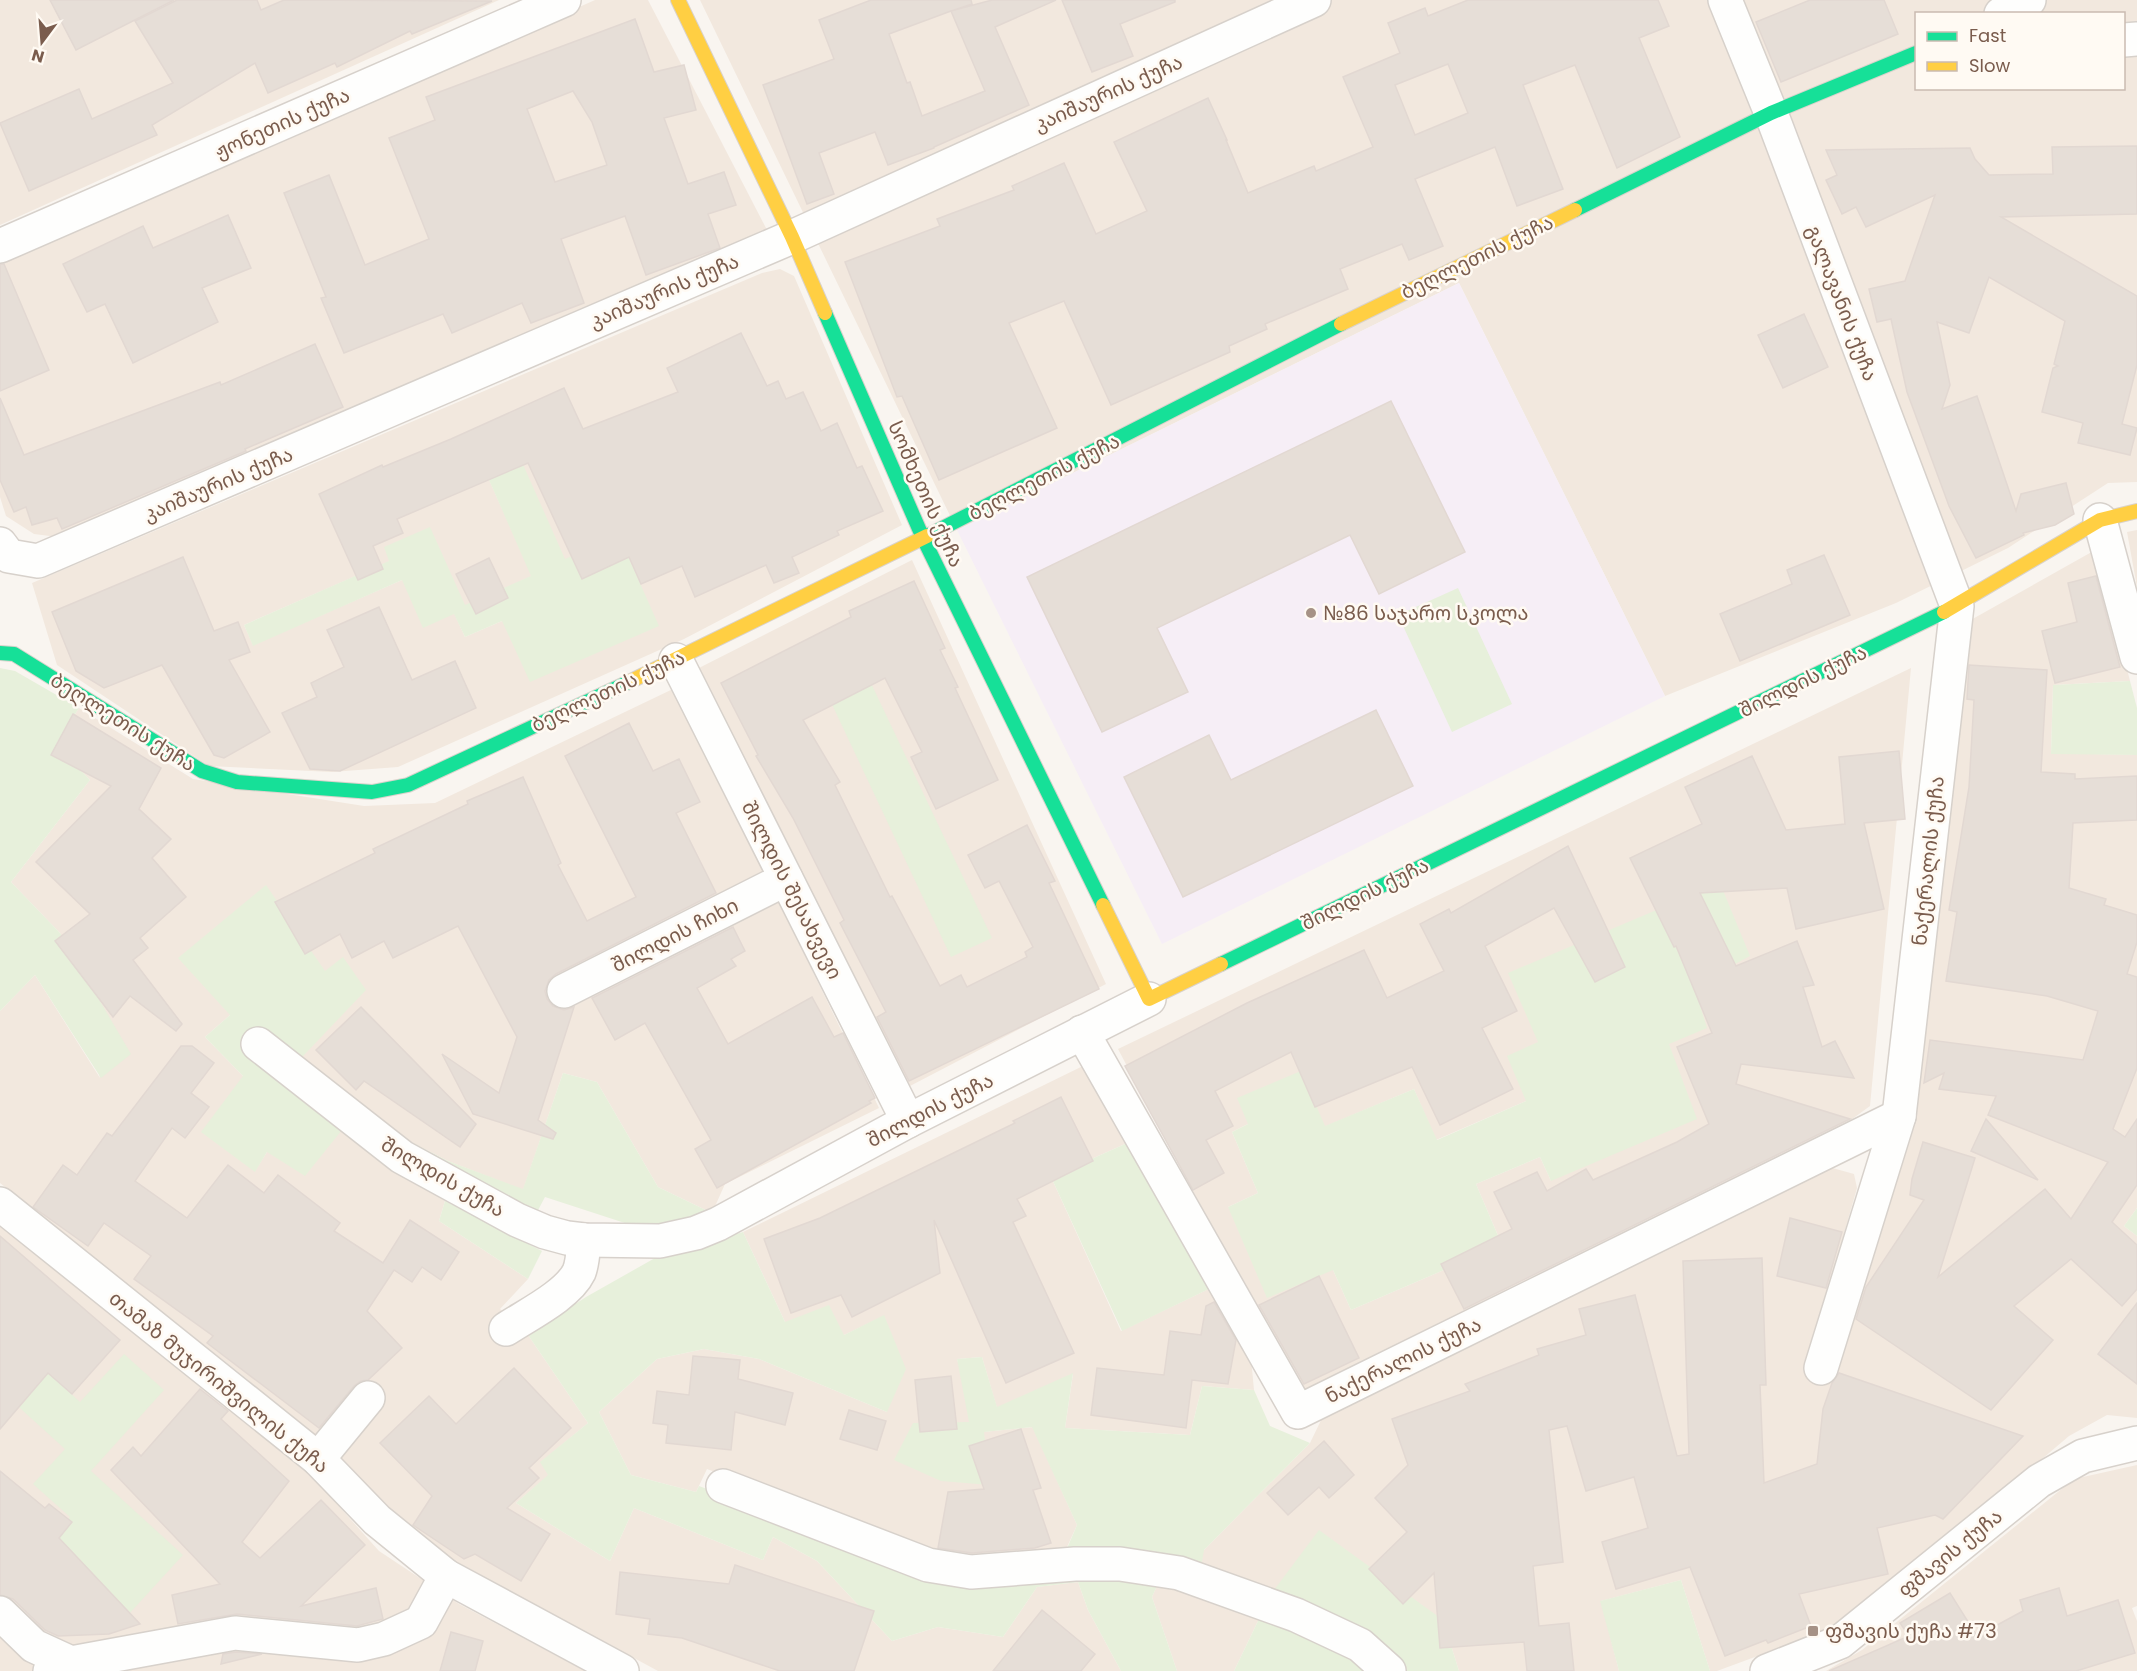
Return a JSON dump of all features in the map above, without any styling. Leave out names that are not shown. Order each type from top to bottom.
[{"type":"street","name":"ჟონეთის ქუჩა","points":[[0,246],[564,0]]},
{"type":"street","name":"სომხეთის ქუჩა","points":[[678,0],[792,237],[923,538],[1149,999]]},
{"type":"street","name":"კაიშაურის ქუჩა","points":[[4,550],[38,561],[792,237],[1314,0]]},
{"type":"street","name":"გალავანის ქუჩა","points":[[1725,0],[1771,113],[1957,606]]},
{"type":"street","points":[[2005,12],[2029,0]]},
{"type":"street","name":"ბეღლეთის ქუჩა","points":[[0,653],[14,654],[202,771],[218,777],[237,782],[372,792],[408,784],[676,660],[923,538],[1318,336],[1771,113],[1915,54]]},
{"type":"street","name":"შილდის ქუჩა","points":[[258,1044],[402,1157],[517,1220],[545,1232],[584,1240],[660,1240],[696,1233],[718,1224],[908,1120],[1082,1032],[1957,606],[2100,520],[2137,511]]},
{"type":"street","points":[[2100,520],[2137,657]]},
{"type":"street","name":"ნაქერალის ქუჩა","points":[[1821,1368],[1899,1116],[1957,606]]},
{"type":"street","name":"შილდის შესახვევი","points":[[676,660],[908,1120]]},
{"type":"street","name":"შილდის ჩიხი","points":[[564,991],[786,879]]},
{"type":"street","name":"ნაქერალის ქუჩა","points":[[1082,1032],[1298,1412],[1899,1116]]},
{"type":"street","name":"თამაზ მუჯირიშვილის ქუჩა","points":[[0,1204],[318,1459],[377,1520],[446,1576],[622,1671]]},
{"type":"street","points":[[506,1329],[564,1291],[578,1273],[583,1258],[584,1240]]},
{"type":"street","points":[[318,1459],[368,1398]]},
{"type":"street","name":"ფშავის ქუჩა","points":[[1767,1671],[1840,1642],[2039,1481],[2083,1456],[2137,1443]]},
{"type":"street","points":[[723,1486],[928,1565],[971,1572],[1075,1564],[1120,1564],[1179,1572],[1307,1620],[1360,1646],[1389,1671]]},
{"type":"street","points":[[0,1613],[60,1667],[235,1633],[358,1645],[384,1639],[421,1622],[446,1576]]},
{"type":"shaded area","points":[[0,0],[499,0],[0,225]]},
{"type":"shaded area","points":[[595,0],[648,0],[767,230],[58,537],[34,534],[6,516],[0,497],[0,265]]},
{"type":"shaded area","points":[[700,0],[2137,0],[2137,482],[2108,483],[2008,548],[1896,603],[1665,696],[1459,283],[957,530]]},
{"type":"shaded area","points":[[780,269],[794,276],[902,525],[684,639],[398,767],[332,772],[209,766],[57,665],[32,583],[762,273]],"holes":[[[479,457],[565,560],[502,621],[465,637],[454,613],[402,580],[253,645],[244,625],[390,561],[465,606],[532,576]]]},
{"type":"shaded area","name":"№86 საჯარო სკოლა","points":[[1459,283],[1665,696],[1162,944],[957,530]]},
{"type":"shaded area","points":[[2137,530],[2137,587],[2127,532]]},
{"type":"shaded area","points":[[2097,549],[2130,681],[2053,685],[2051,753],[2137,755],[2137,1208],[2124,1226],[2137,1236],[2137,1418],[2107,1415],[2069,1436],[1925,1559],[1833,1628],[1717,1671],[1710,1671],[1681,1580],[1601,1601],[1619,1671],[1459,1671],[1443,1620],[1271,1594],[1234,1671],[1177,1671],[1152,1597],[1170,1557],[1204,1550],[1310,1443],[1325,1412],[1829,1167],[1854,1174],[1857,1188],[1825,1300],[1854,1311],[1917,1111],[1969,621]]},
{"type":"shaded area","points":[[912,560],[1106,984],[910,1086],[697,669]]},
{"type":"shaded area","points":[[1911,668],[1870,1106],[1833,1133],[1302,1397],[1118,1049]],"holes":[[[1538,1042],[1551,1181],[1540,1157],[1476,1184],[1502,1245],[1351,1310],[1333,1270],[1228,1207],[1258,1193],[1232,1132],[1248,1124],[1301,1071],[1324,1127],[1414,1089],[1436,1140],[1526,1101]]]},
{"type":"shaded area","points":[[675,688],[879,1108],[725,1184],[712,1213],[658,1187],[597,1082],[563,1073],[523,1190],[448,1161],[386,1129],[369,1153],[445,1201],[439,1221],[528,1279],[500,1309],[528,1335],[588,1423],[541,1462],[549,1475],[516,1503],[610,1561],[634,1508],[763,1560],[773,1537],[817,1561],[892,1641],[938,1627],[1003,1637],[1037,1587],[1078,1582],[1088,1610],[1121,1671],[658,1671],[433,1549],[373,1497],[247,1379],[0,1183],[0,1011],[35,975],[100,1078],[60,933],[11,882],[90,780],[56,744],[79,708],[193,779],[364,806],[435,803]],"holes":[[[325,972],[284,1076],[267,1152],[255,1171],[243,1076],[205,1037],[230,1015]]]},
{"type":"shaded area","points":[[1089,1063],[1134,1140],[1051,1177],[1121,1331],[1217,1285],[1250,1348],[1254,1390],[1202,1386],[1190,1435],[1065,1428],[1073,1374],[997,1408],[982,1357],[957,1359],[990,1484],[983,1432],[1033,1427],[1077,1525],[1063,1556],[932,1558],[707,1469],[696,1492],[631,1475],[599,1412],[657,1359],[704,1349],[759,1359],[887,1412],[884,1316],[844,1335],[785,1322],[743,1232]]},
{"type":"shaded area","points":[[0,1223],[301,1464],[379,1551],[459,1604],[585,1671],[0,1671]]},
{"type":"shaded area","points":[[2137,1465],[2137,1606],[2132,1608],[2137,1621],[2137,1671],[1826,1671],[1862,1650],[2074,1479]]},
{"type":"green space","points":[[513,442],[565,559],[619,536],[659,626],[530,682],[502,621],[465,637],[454,614],[423,628],[402,580],[253,646],[244,625],[389,561],[384,547],[430,527],[465,605],[531,576],[479,457]]},
{"type":"green space","points":[[1458,588],[1512,704],[1452,732],[1398,615]]},
{"type":"green space","points":[[0,668],[15,671],[79,708],[56,744],[90,780],[11,882],[60,933],[131,1054],[101,1078],[35,975],[0,1011]]},
{"type":"green space","points":[[869,679],[992,938],[951,957],[829,698]]},
{"type":"green space","points":[[2130,681],[2137,708],[2137,755],[2051,754],[2053,685]]},
{"type":"green space","points":[[1720,883],[1750,956],[1694,986],[1707,1028],[1669,1044],[1697,1119],[1551,1181],[1540,1157],[1476,1184],[1502,1245],[1351,1310],[1333,1270],[1267,1298],[1228,1207],[1258,1193],[1232,1132],[1248,1124],[1237,1098],[1301,1071],[1325,1126],[1414,1089],[1437,1140],[1526,1101],[1507,1056],[1538,1042],[1508,973]]},
{"type":"green space","points":[[266,885],[325,971],[343,957],[366,990],[284,1076],[346,1125],[305,1176],[267,1152],[255,1172],[201,1132],[243,1076],[205,1037],[230,1015],[178,958]]},
{"type":"green space","points":[[563,1073],[597,1082],[658,1187],[712,1213],[682,1229],[634,1226],[545,1197],[536,1214],[458,1177],[386,1129],[448,1161],[523,1189]]},
{"type":"green space","points":[[1134,1140],[1217,1285],[1122,1331],[1051,1177]]},
{"type":"green space","points":[[445,1201],[542,1251],[528,1279],[439,1221]]},
{"type":"green space","points":[[2137,1208],[2137,1236],[2124,1226]]},
{"type":"green space","points":[[743,1232],[785,1322],[829,1305],[844,1335],[884,1315],[906,1369],[887,1412],[759,1359],[704,1349],[657,1359],[599,1412],[631,1475],[696,1492],[699,1486],[935,1575],[1056,1574],[1077,1525],[1032,1427],[984,1432],[990,1485],[941,1481],[894,1460],[913,1423],[969,1422],[957,1359],[982,1357],[997,1407],[1073,1373],[1065,1428],[1190,1435],[1202,1386],[1254,1390],[1270,1426],[1310,1443],[1204,1550],[1201,1567],[1170,1557],[1152,1597],[1177,1671],[1121,1671],[1088,1610],[1078,1582],[1037,1587],[1003,1637],[938,1627],[892,1641],[817,1561],[773,1537],[763,1560],[634,1508],[610,1561],[516,1503],[548,1475],[540,1462],[588,1423],[528,1335],[586,1297],[655,1258]]},
{"type":"green space","points":[[20,1347],[80,1402],[124,1354],[164,1390],[91,1471],[183,1555],[128,1615],[48,1541],[70,1517],[33,1484],[65,1449],[0,1390],[0,1369]]},
{"type":"green space","points":[[1319,1530],[1443,1620],[1459,1671],[1234,1671],[1271,1594]]},
{"type":"green space","points":[[1681,1580],[1710,1671],[1619,1671],[1600,1601]]},
{"type":"building","points":[[50,0],[174,0],[76,50]]},
{"type":"building","points":[[177,0],[257,0],[261,10],[284,0],[492,1],[412,34],[410,31],[337,67],[335,63],[268,93],[255,63],[152,125],[157,135],[29,191],[0,123],[79,89],[92,119],[173,83],[135,21]]},
{"type":"building","points":[[871,0],[971,0],[972,4],[951,11],[992,0],[1056,0],[995,27],[1029,105],[934,148],[888,165],[875,132],[819,153],[834,194],[807,204],[763,85],[834,59],[819,20]],"holes":[[[951,11],[985,91],[922,116],[889,34]]]},
{"type":"building","points":[[1062,0],[1175,0],[1175,2],[1120,24],[1133,56],[1092,72]]},
{"type":"building","points":[[1468,0],[1658,0],[1669,26],[1639,38],[1680,137],[1617,168],[1575,65],[1523,85],[1563,189],[1517,206],[1495,147],[1415,179],[1443,246],[1409,260],[1402,244],[1340,269],[1348,289],[1265,324],[1267,329],[1229,346],[1230,352],[1111,405],[1064,301],[1009,323],[1057,428],[939,480],[902,396],[897,397],[845,262],[940,226],[937,219],[1014,190],[1012,186],[1064,163],[1096,234],[1147,211],[1114,142],[1208,98],[1248,193],[1314,166],[1316,171],[1373,147],[1343,77],[1400,53],[1388,23],[1425,8],[1428,16]],"holes":[[[1448,64],[1468,113],[1415,135],[1395,85]]]},
{"type":"building","points":[[1810,0],[1884,0],[1898,34],[1781,82],[1756,22]]},
{"type":"building","points":[[635,19],[654,72],[684,65],[696,110],[664,118],[688,184],[724,172],[736,205],[708,214],[720,248],[646,275],[625,216],[561,239],[584,303],[531,323],[522,303],[452,333],[443,314],[344,353],[321,298],[326,297],[284,193],[329,175],[365,265],[429,239],[389,138],[435,120],[426,97]],"holes":[[[573,91],[592,122],[607,165],[555,182],[527,109]]]},
{"type":"building","points":[[2137,146],[2137,214],[2001,217],[2137,296],[2137,365],[2122,424],[2137,428],[2130,455],[2078,443],[2083,423],[2042,412],[2053,368],[2058,366],[2054,364],[2065,321],[1989,277],[1969,333],[1937,322],[1950,385],[1942,409],[1977,396],[2016,511],[2021,494],[2066,483],[2074,514],[2055,525],[2023,533],[2024,535],[1976,558],[1949,506],[1907,392],[1891,319],[1877,322],[1869,289],[1905,281],[1935,195],[1866,227],[1856,207],[1842,214],[1826,180],[1837,175],[1826,150],[1970,148],[1975,159],[1989,175],[2053,174],[2052,147]]},
{"type":"building","points":[[228,215],[251,268],[202,288],[218,322],[133,363],[105,304],[87,312],[63,264],[143,226],[153,248]]},
{"type":"building","points":[[0,264],[4,264],[49,370],[0,391]]},
{"type":"building","points":[[1804,314],[1828,367],[1783,388],[1758,335]]},
{"type":"building","points":[[741,333],[767,386],[778,381],[786,399],[803,392],[821,431],[837,423],[857,468],[862,466],[883,511],[837,531],[839,535],[792,557],[799,573],[774,583],[766,565],[695,597],[682,566],[641,584],[629,557],[582,579],[528,463],[397,519],[403,533],[373,546],[383,569],[358,580],[319,494],[382,465],[383,467],[451,439],[564,388],[583,429],[678,392],[667,368]]},
{"type":"building","points":[[315,344],[343,407],[62,529],[57,518],[32,525],[26,507],[14,512],[0,480],[0,398],[24,455],[220,382],[221,385]]},
{"type":"building","points":[[1391,401],[1465,552],[1379,594],[1350,535],[1157,628],[1188,692],[1102,732],[1027,577]]},
{"type":"building","points":[[1824,555],[1850,615],[1740,661],[1720,614],[1792,584],[1787,570]]},
{"type":"building","points":[[183,557],[214,631],[238,622],[250,652],[229,660],[270,732],[224,758],[214,755],[162,665],[104,688],[76,671],[52,612]]},
{"type":"building","points":[[489,558],[508,598],[476,614],[456,574]]},
{"type":"building","points":[[2096,576],[2120,667],[2055,683],[2042,631],[2077,622],[2068,583]]},
{"type":"building","points":[[914,581],[945,648],[940,650],[958,687],[955,688],[998,780],[936,809],[911,757],[922,752],[885,678],[803,720],[840,782],[835,785],[890,897],[892,896],[940,986],[961,975],[967,987],[1027,957],[1025,952],[1033,947],[999,881],[985,888],[968,855],[1027,825],[1055,881],[1049,883],[1099,989],[909,1081],[877,1017],[886,1012],[840,923],[844,920],[793,818],[756,756],[758,755],[721,683],[851,617],[849,611]]},
{"type":"building","points":[[379,607],[412,680],[455,661],[476,708],[340,771],[310,769],[282,713],[317,697],[311,683],[344,667],[327,630]]},
{"type":"building","points":[[1969,665],[2047,670],[2041,772],[2075,774],[2075,779],[2137,776],[2137,820],[2073,823],[2069,888],[2106,899],[2104,905],[2137,915],[2137,942],[2127,974],[2137,977],[2137,1068],[2113,1129],[2125,1137],[2137,1119],[2137,1185],[2112,1222],[2137,1245],[2137,1289],[2122,1306],[2071,1259],[2014,1306],[2053,1340],[1991,1410],[1856,1319],[1866,1287],[1924,1200],[1910,1195],[1912,1179],[1923,1142],[1975,1158],[1938,1277],[2045,1189],[2071,1219],[2108,1162],[1988,1115],[1996,1096],[1939,1089],[1944,1073],[1924,1083],[1930,1040],[2083,1060],[2098,1011],[2047,996],[1946,981],[1957,912],[1949,910],[1969,787],[1974,700],[1967,699]]},
{"type":"building","points":[[1376,710],[1413,786],[1183,897],[1124,777],[1209,735],[1231,780]]},
{"type":"building","points":[[73,714],[161,768],[139,809],[171,839],[152,858],[186,897],[140,938],[148,948],[133,960],[182,1024],[176,1031],[130,996],[113,1017],[55,941],[90,914],[36,862],[111,786],[51,755]]},
{"type":"building","points":[[629,723],[653,771],[679,759],[700,802],[676,813],[716,893],[556,974],[549,980],[545,991],[547,999],[553,1006],[564,1010],[574,1007],[538,1120],[556,1133],[553,1139],[473,1114],[442,1054],[499,1093],[517,1037],[458,926],[393,958],[384,941],[352,958],[340,934],[305,954],[275,902],[375,853],[373,849],[468,804],[467,801],[523,777],[561,863],[558,865],[587,921],[636,897],[565,756]]},
{"type":"building","points":[[1899,751],[1905,819],[1864,823],[1884,909],[1796,929],[1787,888],[1700,893],[1736,966],[1797,941],[1814,985],[1803,987],[1822,1047],[1835,1041],[1854,1078],[1741,1064],[1736,1084],[1850,1119],[1464,1309],[1441,1264],[1512,1229],[1494,1192],[1537,1172],[1547,1191],[1586,1169],[1593,1180],[1677,1142],[1709,1124],[1677,1047],[1712,1033],[1676,946],[1674,947],[1630,858],[1702,824],[1685,787],[1752,756],[1786,830],[1845,824],[1839,757]]},
{"type":"building","points":[[1568,846],[1625,967],[1595,982],[1554,908],[1485,946],[1517,1011],[1482,1028],[1513,1089],[1440,1125],[1412,1067],[1315,1107],[1291,1052],[1215,1091],[1233,1126],[1206,1140],[1224,1173],[1193,1190],[1125,1066],[1247,1003],[1364,950],[1387,998],[1444,971],[1420,924],[1449,909],[1451,913]]},
{"type":"building","points":[[733,927],[745,951],[731,959],[736,966],[697,988],[728,1044],[812,997],[834,1037],[843,1033],[875,1098],[869,1101],[871,1103],[717,1188],[695,1149],[711,1140],[645,1023],[615,1040],[592,998]]},
{"type":"building","points":[[361,1007],[476,1124],[460,1147],[364,1081],[356,1090],[316,1050]]},
{"type":"building","points":[[181,1046],[192,1046],[214,1063],[191,1093],[209,1107],[185,1138],[172,1128],[135,1181],[187,1218],[228,1165],[264,1193],[278,1175],[340,1223],[334,1231],[383,1263],[410,1220],[459,1252],[441,1280],[422,1267],[412,1282],[394,1270],[367,1311],[402,1348],[368,1380],[361,1381],[354,1386],[319,1428],[207,1343],[213,1336],[134,1279],[151,1256],[104,1223],[88,1246],[33,1207],[63,1165],[77,1175],[107,1133],[112,1136]]},
{"type":"building","points":[[1061,1097],[1093,1161],[1017,1199],[1026,1216],[1013,1222],[1074,1353],[1006,1383],[934,1220],[940,1273],[852,1317],[841,1295],[791,1313],[764,1239],[820,1218],[1015,1123],[1013,1121]]},
{"type":"building","points":[[1986,1119],[2038,1180],[1971,1151]]},
{"type":"building","points":[[1790,1218],[1842,1232],[1826,1288],[1777,1276]]},
{"type":"building","points":[[0,1236],[120,1340],[72,1394],[48,1373],[0,1429]]},
{"type":"building","points":[[1762,1258],[1766,1385],[1760,1385],[1764,1483],[1817,1464],[1823,1409],[1832,1383],[1839,1373],[2023,1436],[1943,1519],[1935,1515],[1877,1528],[1888,1574],[1799,1594],[1811,1626],[1768,1643],[1766,1640],[1725,1656],[1690,1567],[1616,1589],[1602,1542],[1648,1528],[1634,1477],[1586,1491],[1567,1426],[1549,1430],[1563,1562],[1533,1566],[1539,1626],[1569,1623],[1574,1671],[1527,1671],[1524,1642],[1440,1648],[1434,1573],[1403,1604],[1369,1569],[1407,1532],[1375,1498],[1408,1465],[1392,1419],[1470,1391],[1465,1384],[1539,1355],[1537,1349],[1586,1335],[1579,1309],[1635,1295],[1677,1456],[1689,1454],[1683,1261]]},
{"type":"building","points":[[1319,1276],[1359,1358],[1304,1384],[1259,1305]]},
{"type":"building","points":[[1214,1302],[1236,1340],[1228,1384],[1192,1380],[1186,1428],[1091,1415],[1097,1368],[1164,1375],[1170,1331],[1201,1335],[1206,1306]]},
{"type":"building","points":[[2137,1303],[2137,1384],[2098,1354]]},
{"type":"building","points":[[693,1356],[740,1360],[738,1379],[793,1393],[785,1425],[735,1412],[731,1450],[666,1443],[668,1425],[653,1423],[657,1391],[689,1395]]},
{"type":"building","points":[[514,1368],[571,1428],[529,1468],[539,1478],[507,1508],[550,1534],[521,1581],[475,1554],[464,1559],[413,1525],[432,1496],[380,1443],[429,1396],[456,1424]]},
{"type":"building","points":[[951,1376],[957,1429],[920,1432],[915,1380]]},
{"type":"building","points":[[200,1389],[228,1411],[221,1419],[289,1481],[242,1542],[260,1558],[321,1500],[365,1545],[301,1606],[376,1588],[383,1619],[357,1626],[237,1614],[178,1624],[172,1595],[220,1584],[111,1470],[133,1447],[141,1456]]},
{"type":"building","points":[[849,1410],[886,1421],[877,1450],[840,1439]]},
{"type":"building","points":[[1021,1429],[1041,1488],[1033,1490],[1051,1543],[1035,1548],[972,1553],[938,1548],[948,1492],[984,1489],[969,1446]]},
{"type":"building","points":[[1324,1441],[1354,1475],[1329,1498],[1319,1487],[1288,1515],[1267,1493]]},
{"type":"building","points":[[0,1471],[45,1508],[49,1504],[72,1522],[59,1538],[140,1624],[109,1634],[58,1636],[45,1630],[13,1599],[0,1595]]},
{"type":"building","points":[[735,1565],[874,1611],[854,1671],[780,1671],[682,1638],[648,1634],[650,1619],[616,1614],[620,1572],[729,1584]]},
{"type":"building","points":[[2059,1588],[2067,1616],[2118,1600],[2135,1653],[2076,1671],[1829,1671],[1909,1636],[1900,1623],[1950,1593],[1977,1636],[2023,1611],[2020,1600]]},
{"type":"building","points":[[1042,1610],[1095,1654],[1081,1671],[993,1671]]},
{"type":"building","points":[[451,1632],[483,1641],[475,1671],[440,1671]]},
{"type":"building","points":[[236,1652],[262,1654],[221,1664],[223,1654]]},
{"type":"traffic: fast","points":[[1575,210],[1771,113],[1915,53]]},
{"type":"traffic: fast","points":[[825,313],[923,538],[1103,905]]},
{"type":"traffic: fast","points":[[927,536],[1341,324]]},
{"type":"traffic: fast","points":[[1221,964],[1944,612]]},
{"type":"traffic: fast","points":[[0,653],[14,654],[202,771],[237,782],[372,792],[408,785],[629,682]]},
{"type":"traffic: slow","points":[[678,0],[792,237],[825,313]]},
{"type":"traffic: slow","points":[[1341,324],[1575,210]]},
{"type":"traffic: slow","points":[[1944,612],[2100,520],[2137,511]]},
{"type":"traffic: slow","points":[[629,682],[927,536]]},
{"type":"traffic: slow","points":[[1103,905],[1149,999],[1221,964]]},
{"type":"place","name":"№86 საჯარო სკოლა","points":[[1311,613]]},
{"type":"place","name":"ფშავის ქუჩა #73","points":[[1813,1631]]}]
